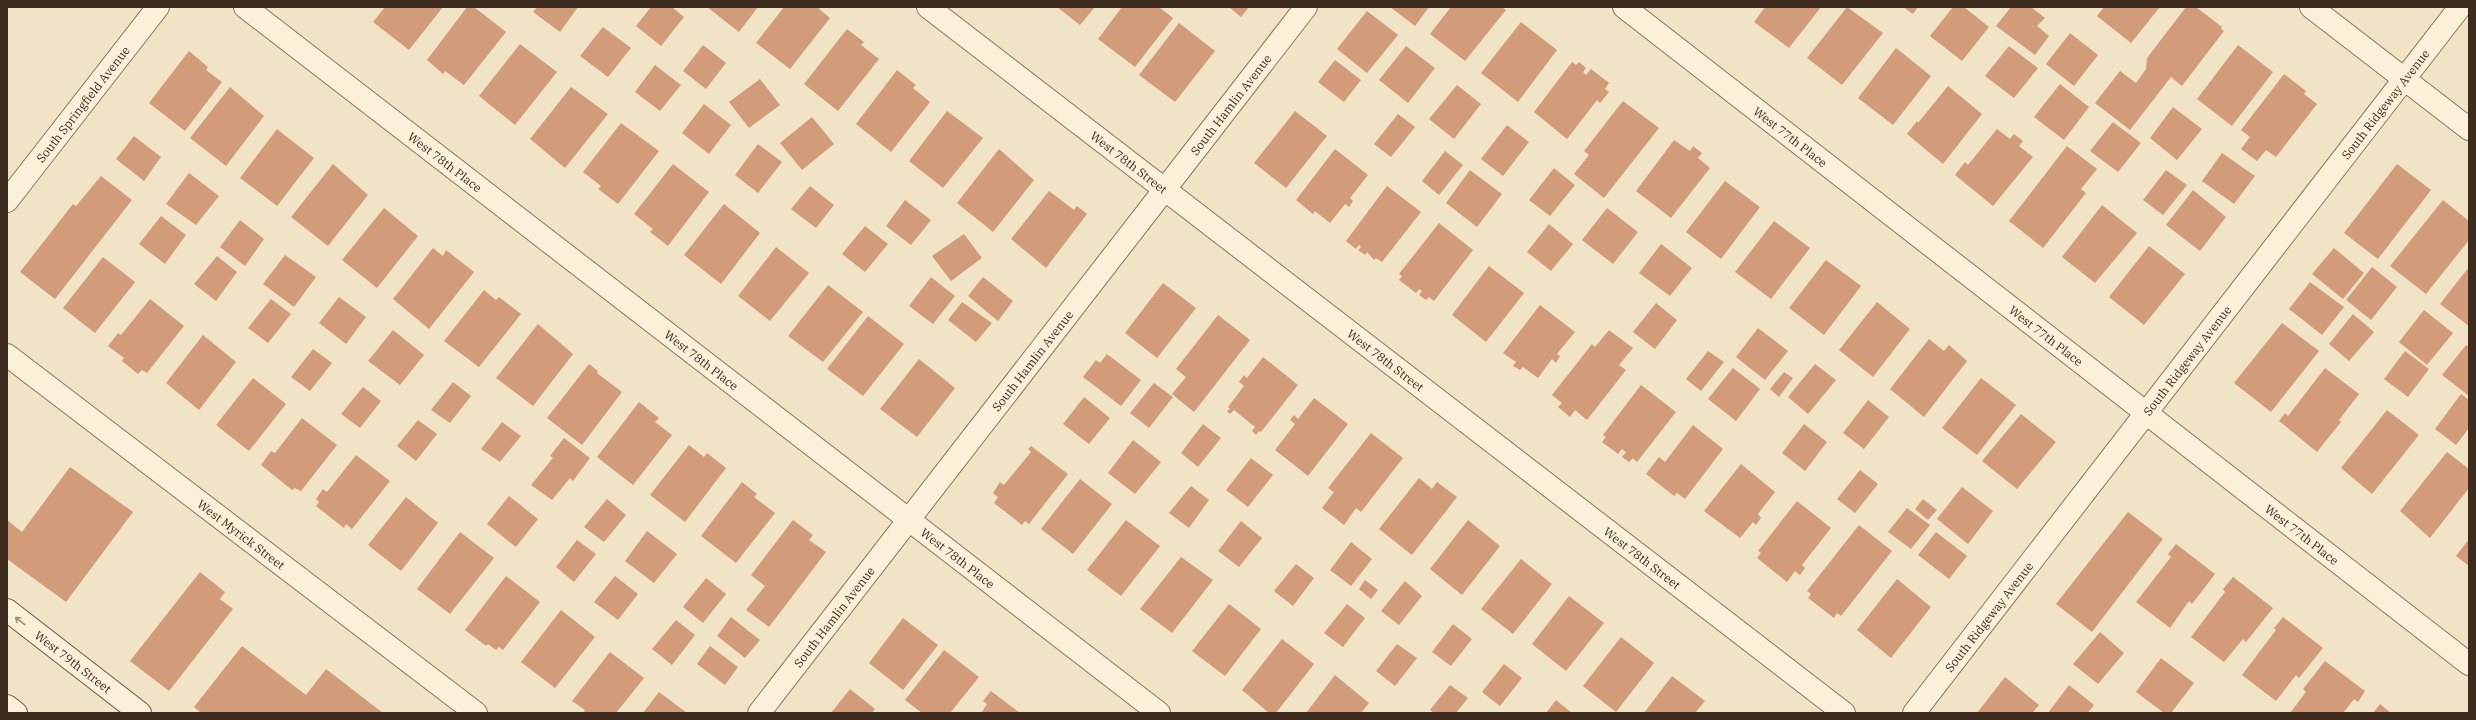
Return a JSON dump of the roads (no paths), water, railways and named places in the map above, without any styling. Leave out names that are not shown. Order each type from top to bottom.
[{"type":"street","name":"South Springfield Avenue","points":[[7,201],[158,7]]},
{"type":"street","name":"West 78th Place","points":[[245,7],[909,518],[1159,713]]},
{"type":"street","name":"West 78th Street","points":[[928,7],[1844,713]]},
{"type":"street","name":"South Hamlin Avenue","points":[[758,713],[1306,7]]},
{"type":"street","name":"West 77th Place","points":[[1624,7],[2469,664]]},
{"type":"street","points":[[2311,7],[2469,129]]},
{"type":"street","name":"South Ridgeway Avenue","points":[[1914,713],[2460,7]]},
{"type":"street","name":"West Myrick Street","points":[[7,355],[476,713]]},
{"type":"street","name":"West 79th Street","points":[[7,610],[140,713]]},
{"type":"street","points":[[7,706],[16,713]]}]
